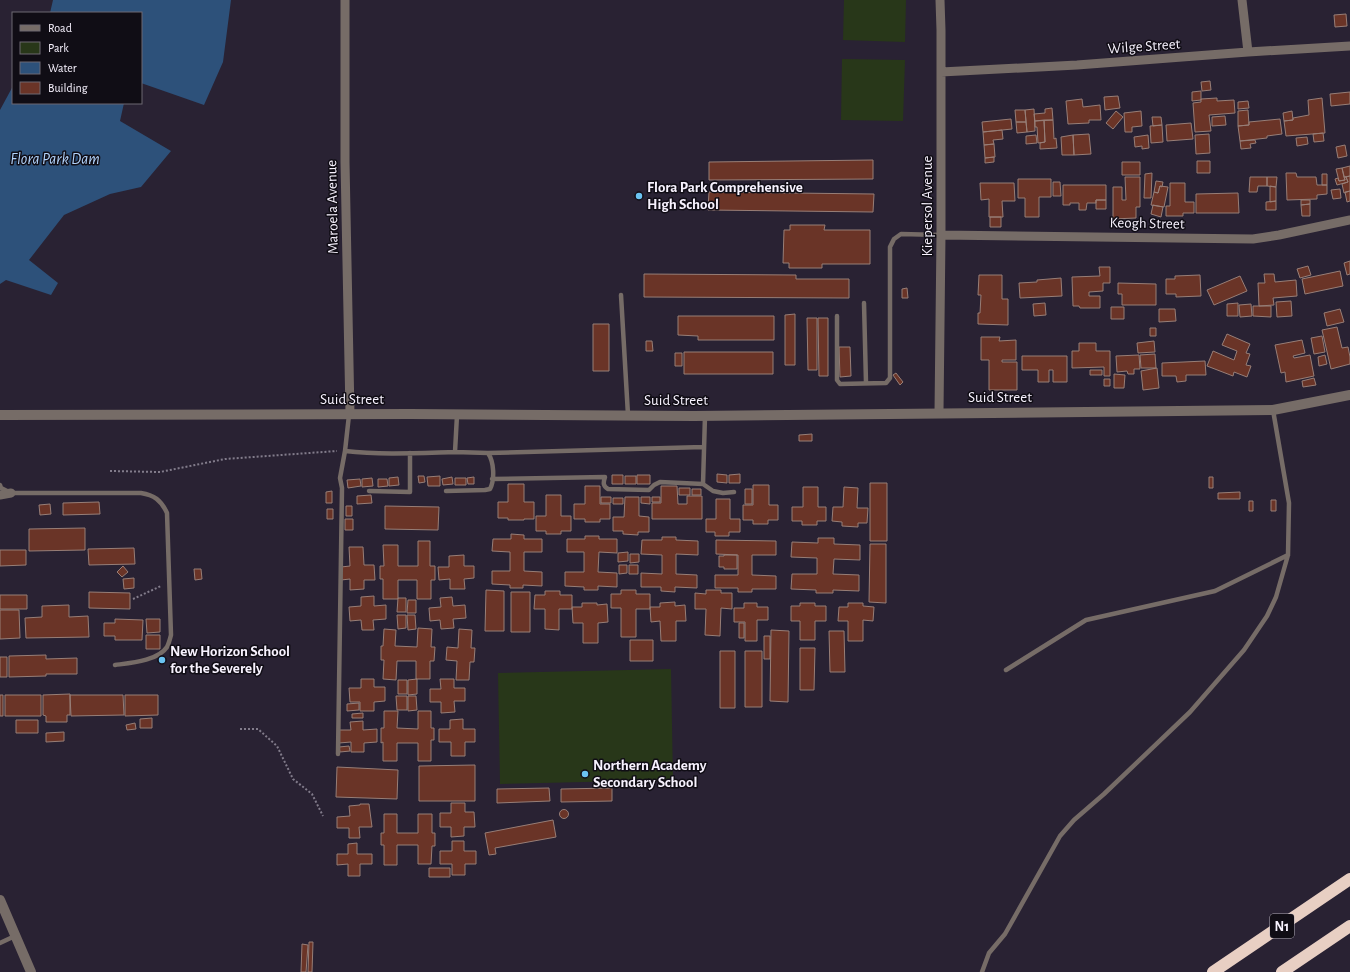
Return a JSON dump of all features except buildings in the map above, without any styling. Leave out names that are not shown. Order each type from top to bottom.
[{"type":"highway","name":"N1","points":[[1213,972],[1350,879]]},
{"type":"highway","name":"N1","points":[[1282,972],[1350,926]]},
{"type":"street","name":"Maroela Avenue","points":[[345,0],[345,162],[350,414]]},
{"type":"street","name":"Kiepersol Avenue","points":[[939,412],[941,235],[940,0]]},
{"type":"street","points":[[1242,0],[1248,52]]},
{"type":"street","name":"Wilge Street","points":[[941,72],[1076,65],[1350,46]]},
{"type":"street","name":"Keogh Street","points":[[941,235],[1253,239],[1350,220]]},
{"type":"street","name":"Suid Street","points":[[0,415],[705,415],[1273,410],[1350,395]]},
{"type":"street","points":[[0,495],[11,493]]},
{"type":"street","points":[[0,900],[31,972]]},
{"type":"lane","points":[[837,316],[837,380],[840,384],[886,382],[890,378],[890,247],[894,239],[901,234],[941,235]]},
{"type":"lane","points":[[621,295],[628,415]]},
{"type":"lane","points":[[864,303],[866,384]]},
{"type":"lane","points":[[982,972],[989,953],[1005,934],[1060,836],[1074,820],[1104,794],[1190,712],[1244,650],[1267,616],[1276,597],[1288,556],[1289,504],[1273,410]]},
{"type":"lane","points":[[338,754],[342,488],[340,478],[350,414]]},
{"type":"lane","points":[[455,452],[457,415]]},
{"type":"lane","points":[[703,484],[705,415]]},
{"type":"lane","points":[[345,451],[488,453],[703,448]]},
{"type":"lane","points":[[369,491],[410,492],[410,453]]},
{"type":"lane","points":[[446,491],[477,491],[490,489],[492,484],[491,458],[488,453]]},
{"type":"lane","points":[[492,479],[605,477],[603,483],[608,489],[649,490],[660,482],[703,484],[713,490],[724,493],[734,492]]},
{"type":"lane","points":[[0,485],[1,488],[11,493],[149,494],[157,498],[163,504],[167,513],[171,635],[166,648],[155,656],[141,662],[115,665]]},
{"type":"lane","points":[[1006,670],[1086,620],[1215,591],[1288,556]]},
{"type":"lane","points":[[0,943],[15,936]]},
{"type":"path","points":[[110,471],[160,472],[225,459],[345,451]]},
{"type":"path","points":[[134,600],[169,582]]},
{"type":"path","points":[[240,729],[258,729],[277,746],[293,779],[312,794],[323,816]]},
{"type":"green space","points":[[844,0],[906,0],[905,42],[843,40]]},
{"type":"green space","points":[[842,59],[905,60],[903,121],[841,120]]},
{"type":"green space","points":[[671,669],[673,780],[500,784],[498,673]]},
{"type":"water","points":[[53,0],[231,0],[223,62],[204,105],[142,83],[142,12],[50,12]]},
{"type":"water","name":"Flora Park Dam","points":[[12,88],[12,104],[124,104],[120,121],[171,151],[141,187],[110,194],[64,215],[29,260],[58,283],[51,295],[6,280],[0,284],[0,110]]},
{"type":"place","name":"Flora Park Comprehensive High School","points":[[639,196]]},
{"type":"place","name":"New Horizon School for the Severely","points":[[162,660]]},
{"type":"place","name":"Northern Academy Secondary School","points":[[585,774]]}]
